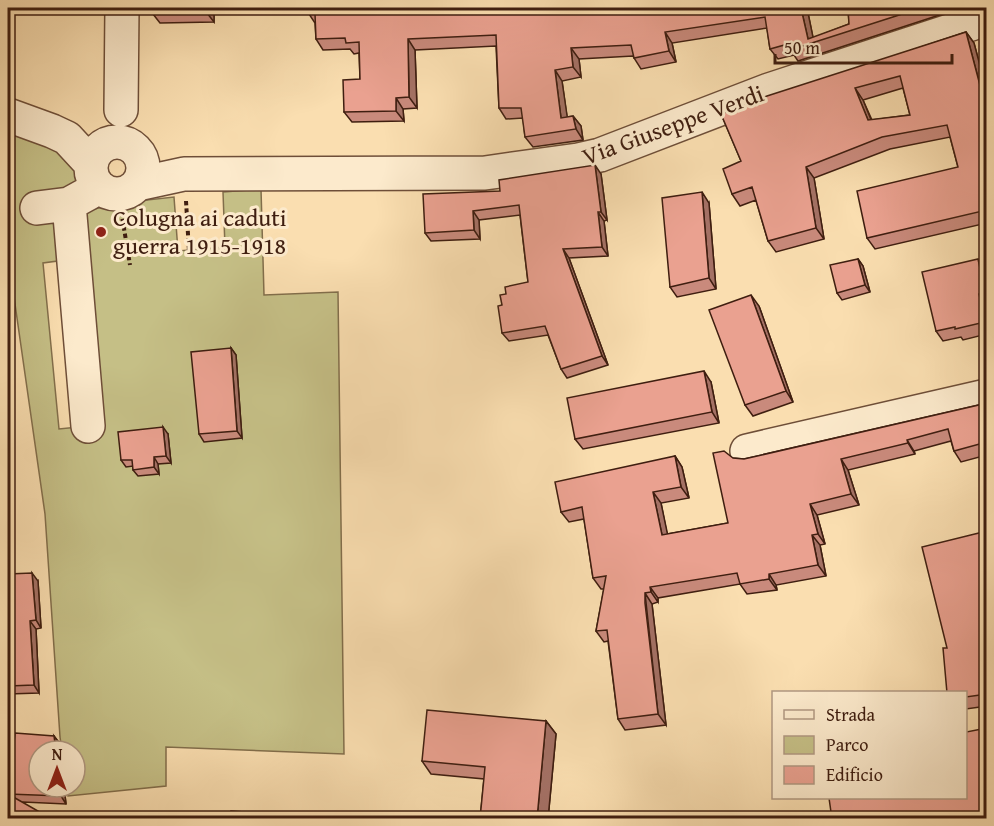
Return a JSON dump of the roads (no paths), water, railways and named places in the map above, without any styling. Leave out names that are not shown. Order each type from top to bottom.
[{"type":"street","points":[[8,115],[67,138],[118,169],[122,8]]},
{"type":"street","name":"Via Giuseppe Verdi","points":[[69,204],[118,169],[185,185],[356,172],[485,173],[578,160],[600,155],[769,90],[981,22]]},
{"type":"street","points":[[37,208],[69,204],[88,426]]},
{"type":"street","points":[[747,451],[987,396]]},
{"type":"place","name":"Colugna ai caduti guerra 1915-1918","points":[[101,232]]}]
